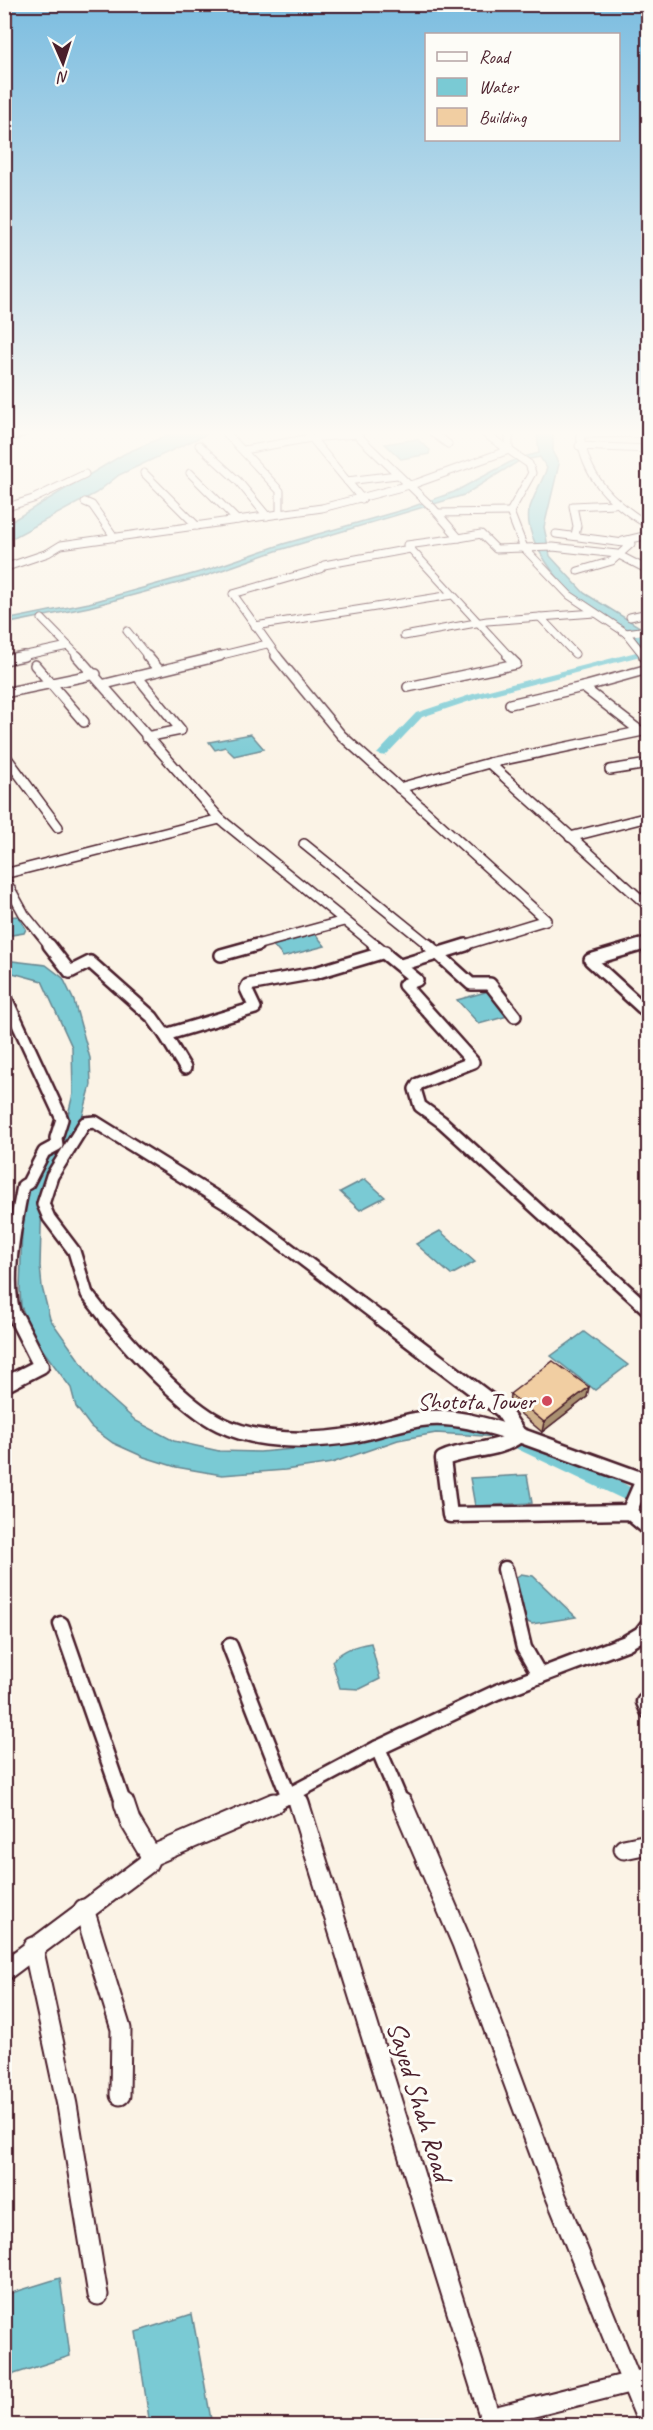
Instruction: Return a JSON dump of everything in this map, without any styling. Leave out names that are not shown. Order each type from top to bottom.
[{"type":"street","points":[[4,568],[48,553],[59,546]]},
{"type":"street","points":[[408,546],[477,625],[516,664],[408,687]]},
{"type":"street","points":[[493,546],[496,549],[553,547],[617,554],[648,570]]},
{"type":"street","points":[[578,571],[612,561],[628,546]]},
{"type":"street","points":[[527,548],[569,595],[626,633],[648,661]]},
{"type":"street","points":[[401,965],[546,920],[341,735],[267,644],[233,594],[320,569],[324,565],[410,549]]},
{"type":"street","points":[[255,626],[452,595]]},
{"type":"street","points":[[404,636],[477,625],[487,621],[595,613]]},
{"type":"street","points":[[630,617],[648,613]]},
{"type":"street","points":[[540,618],[575,654]]},
{"type":"street","points":[[42,619],[105,684],[106,689],[146,737],[220,819],[417,980],[404,985],[457,1046],[471,1057],[473,1062],[418,1084],[415,1089],[420,1107],[442,1122],[648,1310]]},
{"type":"street","points":[[127,631],[159,670]]},
{"type":"street","points":[[626,633],[648,631]]},
{"type":"street","points":[[105,684],[267,644]]},
{"type":"street","points":[[4,660],[68,646]]},
{"type":"street","points":[[35,665],[84,722]]},
{"type":"street","points":[[510,704],[648,669]]},
{"type":"street","points":[[4,693],[96,674]]},
{"type":"street","points":[[137,676],[181,730],[146,737]]},
{"type":"street","points":[[583,687],[644,730]]},
{"type":"street","points":[[399,788],[489,763],[644,730]]},
{"type":"street","points":[[4,754],[58,827]]},
{"type":"street","points":[[489,763],[648,906]]},
{"type":"street","points":[[610,771],[648,764]]},
{"type":"street","points":[[570,837],[648,817]]},
{"type":"street","points":[[185,1068],[152,1017],[90,962],[70,972],[24,914],[4,876],[220,819]]},
{"type":"street","points":[[303,844],[437,952],[471,984],[490,984],[515,1016]]},
{"type":"street","points":[[221,956],[344,921]]},
{"type":"street","points":[[648,943],[590,960],[648,1013]]},
{"type":"street","points":[[165,1035],[255,1008],[246,989],[248,985],[315,973],[385,952]]},
{"type":"street","points":[[4,994],[62,1119],[56,1138],[57,1145],[44,1152],[28,1183],[23,1186],[17,1211],[12,1307],[35,1349],[41,1366],[4,1385]]},
{"type":"street","points":[[519,1436],[502,1410],[243,1214],[109,1130],[95,1122],[85,1123],[43,1198],[47,1213],[74,1251],[86,1292],[100,1313],[197,1409],[219,1424],[283,1438],[364,1433],[420,1418],[451,1419],[519,1436],[646,1478],[629,1512]]},
{"type":"street","points":[[519,1436],[477,1452],[458,1452],[443,1459],[450,1515],[629,1512],[648,1528]]},
{"type":"street","points":[[505,1569],[524,1648],[540,1676]]},
{"type":"street","points":[[61,1624],[130,1821],[151,1856]]},
{"type":"street","points":[[4,1971],[33,1947],[147,1864],[151,1856],[293,1794],[378,1748],[497,1692],[626,1643],[641,1634],[648,1625]]},
{"type":"street","name":"Sayed Shah Road","points":[[230,1646],[293,1794],[488,2422]]},
{"type":"street","points":[[378,1748],[462,1943],[555,2194],[641,2380],[648,2423]]},
{"type":"street","points":[[624,1849],[648,1844]]},
{"type":"street","points":[[84,1909],[121,2029],[120,2094]]},
{"type":"street","points":[[33,1947],[67,2105],[98,2295]]},
{"type":"street","points":[[488,2422],[641,2380]]},
{"type":"water","points":[[276,546],[291,546],[208,575],[89,607],[5,624],[5,620],[89,603],[207,570]]},
{"type":"water","points":[[537,546],[548,546],[550,556],[584,593],[643,629],[648,635],[648,656],[643,653],[644,648],[637,640],[585,605],[569,590]]},
{"type":"water","points":[[251,734],[264,749],[234,756],[225,747],[215,750],[209,742]]},
{"type":"water","points":[[18,916],[26,929],[24,933],[5,936],[5,917]]},
{"type":"water","points":[[313,931],[325,946],[283,957],[271,943]]},
{"type":"water","points":[[4,960],[46,965],[63,978],[74,1001],[90,1058],[91,1085],[78,1133],[42,1192],[40,1266],[42,1287],[50,1319],[99,1388],[136,1421],[174,1441],[219,1451],[260,1452],[305,1448],[382,1431],[442,1423],[496,1434],[498,1437],[436,1433],[398,1440],[332,1463],[285,1470],[222,1475],[176,1467],[144,1457],[113,1443],[91,1427],[76,1407],[71,1388],[36,1341],[21,1306],[20,1290],[23,1196],[66,1123],[73,1094],[72,1047],[42,981],[5,971]]},
{"type":"water","points":[[489,991],[511,1015],[479,1024],[457,1000]]},
{"type":"water","points":[[365,1179],[385,1197],[360,1210],[340,1192]]},
{"type":"water","points":[[440,1231],[475,1262],[451,1275],[416,1244]]},
{"type":"water","points":[[584,1332],[628,1365],[595,1390],[551,1356]]},
{"type":"water","points":[[527,1475],[532,1503],[475,1506],[470,1478]]},
{"type":"water","points":[[521,1574],[533,1576],[576,1617],[532,1624],[523,1620],[514,1579]]},
{"type":"water","points":[[371,1643],[380,1679],[360,1689],[340,1688],[332,1661],[350,1649]]},
{"type":"water","points":[[60,2278],[70,2356],[5,2377],[5,2295]]},
{"type":"water","points":[[192,2314],[212,2425],[150,2425],[136,2332]]},
{"type":"building","name":"Shotota Tower","points":[[553,1361],[589,1387],[544,1422],[510,1394]]},
{"type":"waterway","points":[[382,754],[419,715],[476,696],[648,652]]},
{"type":"waterway","points":[[516,1442],[617,1488],[648,1505]]},
{"type":"place","name":"Shotota Tower","points":[[547,1401]]}]
